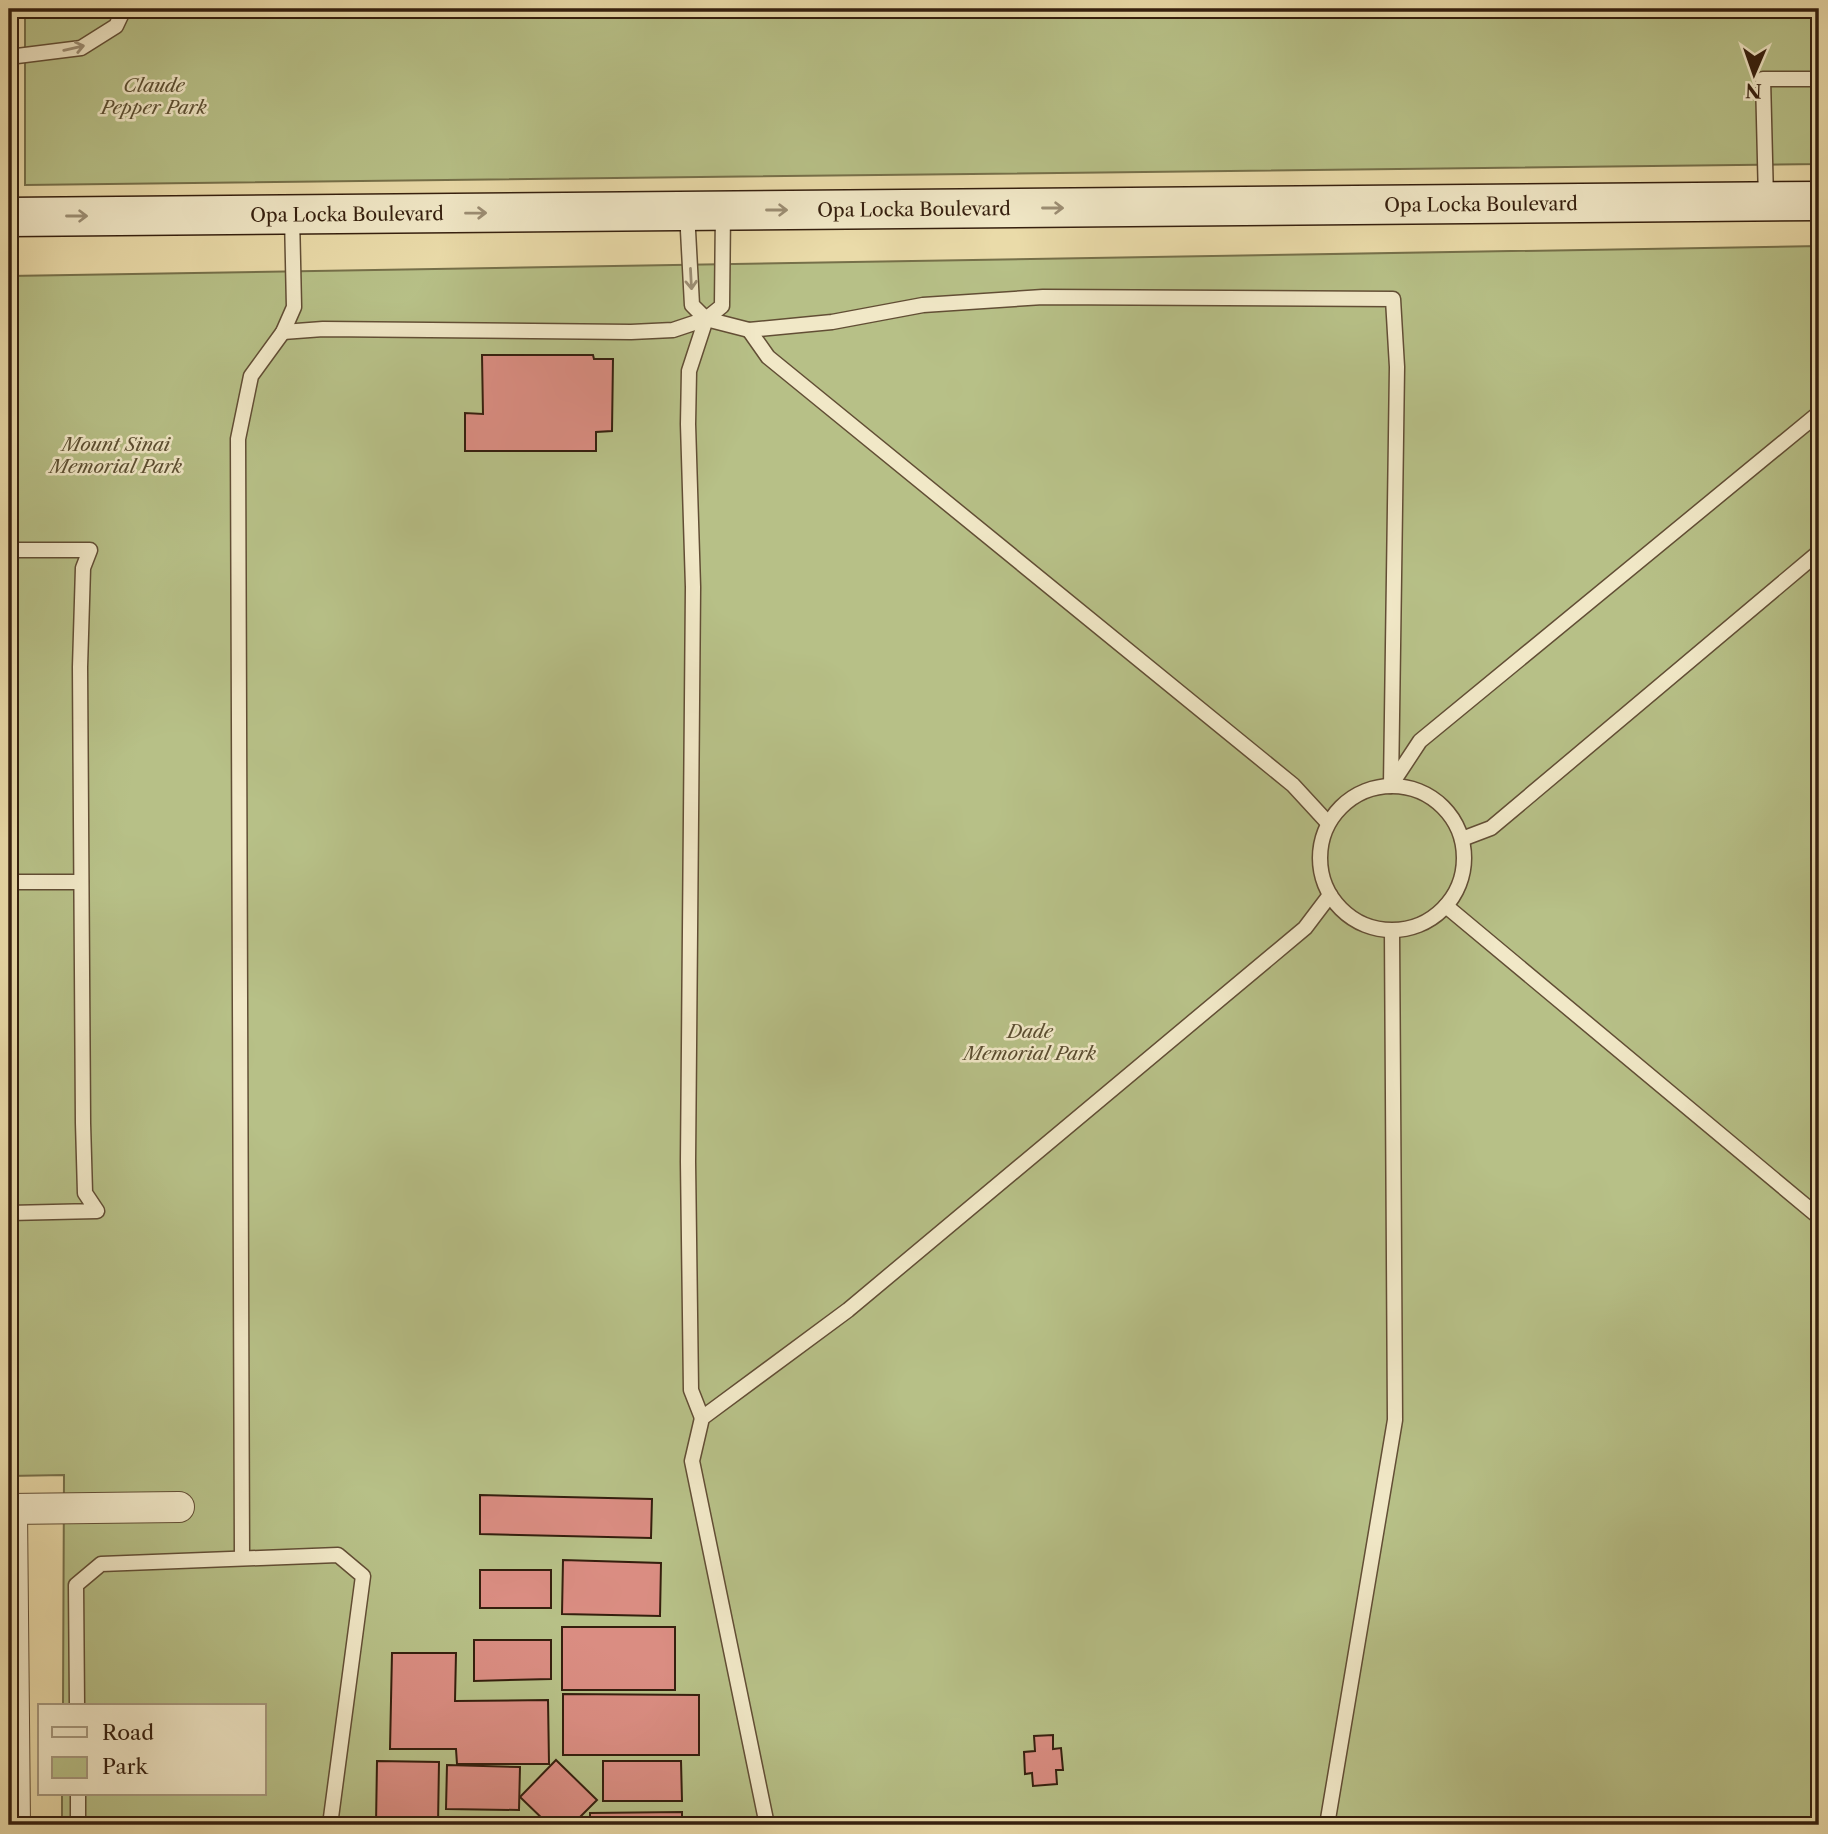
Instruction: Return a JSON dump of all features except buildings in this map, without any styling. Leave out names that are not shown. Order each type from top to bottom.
[{"type":"main road","name":"Opa Locka Boulevard","points":[[9,217],[1819,201]]},
{"type":"street","points":[[15,1825],[10,1509],[178,1507]]},
{"type":"lane","points":[[9,57],[81,48],[116,26],[124,9]]},
{"type":"lane","points":[[1766,201],[1763,79],[1819,79]]},
{"type":"lane","points":[[705,211],[692,305],[706,319],[749,330],[832,322],[923,304],[1043,297],[1393,299],[1397,367],[1391,786]]},
{"type":"lane","points":[[283,332],[323,329],[673,330],[706,319],[722,306],[705,211]]},
{"type":"lane","points":[[242,1558],[238,439],[251,376],[283,332],[294,307],[292,215]]},
{"type":"lane","points":[[706,319],[689,371],[688,424],[693,587],[688,905],[689,1269],[691,1390],[702,1418],[692,1461],[766,1825]]},
{"type":"lane","points":[[749,330],[768,357],[1293,785],[1328,823]]},
{"type":"lane","points":[[1391,786],[1420,741],[1819,413]]},
{"type":"lane","points":[[9,550],[90,550],[83,568],[82,593],[81,881],[85,1193],[97,1211],[9,1213]]},
{"type":"lane","points":[[1462,839],[1491,828],[1819,552]]},
{"type":"lane","points":[[1391,786],[1414,790],[1435,800],[1452,817],[1462,839],[1464,863],[1459,886],[1446,906],[1431,919],[1413,927],[1392,931],[1368,926],[1346,914],[1329,895],[1320,872],[1320,846],[1328,823],[1344,804],[1366,791],[1391,786]]},
{"type":"lane","points":[[9,882],[81,881]]},
{"type":"lane","points":[[702,1418],[859,1301],[1305,928],[1329,895]]},
{"type":"lane","points":[[1446,906],[1819,1217]]},
{"type":"lane","points":[[1327,1825],[1395,1420],[1392,931]]},
{"type":"lane","points":[[77,1704],[76,1585],[101,1563],[338,1555],[363,1576],[330,1825]]},
{"type":"lane","points":[[78,1796],[78,1825]]},
{"type":"green space","name":"Claude Pepper Park","points":[[25,9],[1819,9],[1819,164],[25,185]]},
{"type":"green space","name":"Dade Memorial Park","points":[[1819,246],[1819,1825],[62,1825],[62,1796],[266,1796],[266,1704],[63,1704],[64,1475],[9,1476],[9,276]]},
{"type":"park label","name":"Mount Sinai Memorial Park","points":[[116,455]]}]
